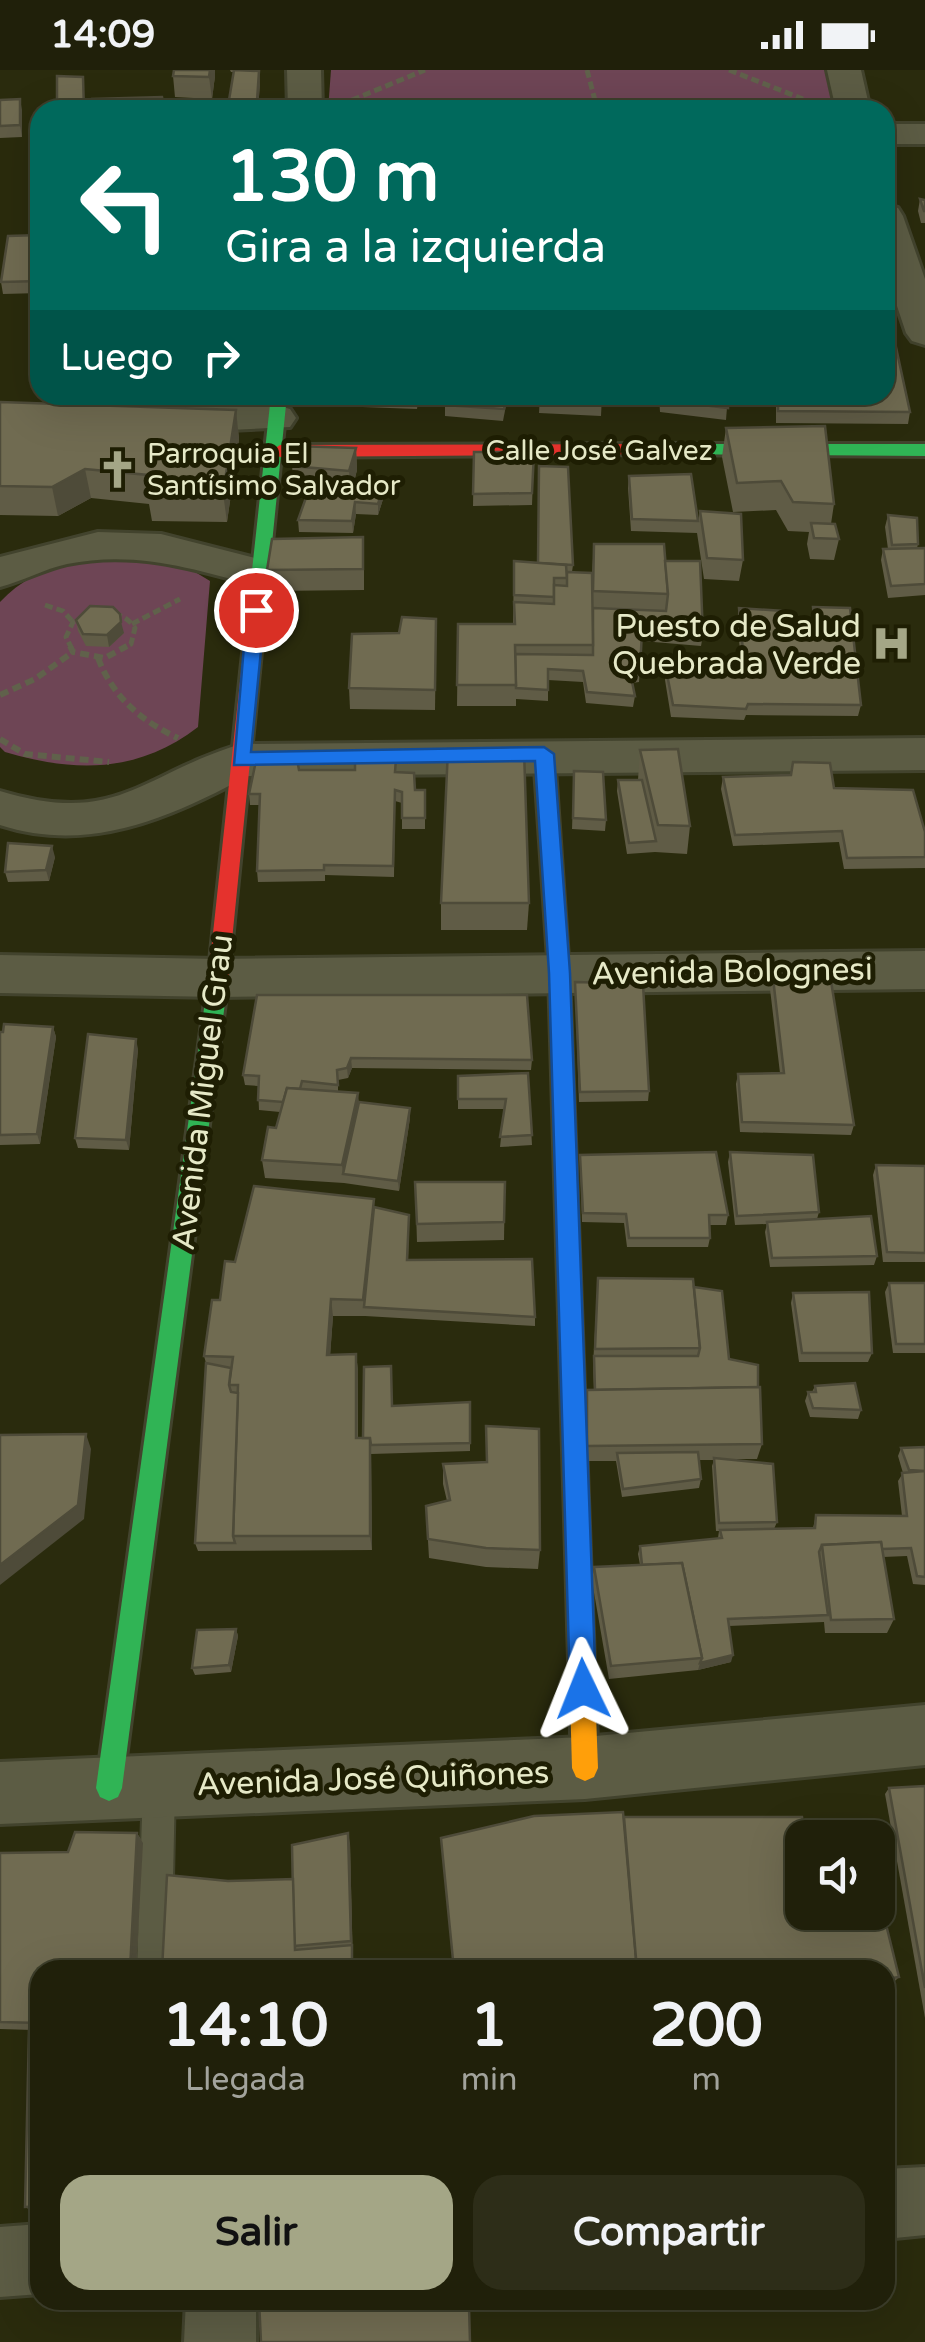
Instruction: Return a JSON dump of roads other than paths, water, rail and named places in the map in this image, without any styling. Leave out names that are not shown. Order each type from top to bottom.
[{"type":"street","points":[[304,70],[304,100]]},
{"type":"street","points":[[844,70],[850,100]]},
{"type":"street","points":[[895,134],[925,134]]},
{"type":"street","points":[[895,268],[925,334]]},
{"type":"street","name":"Calle José Galvez","points":[[138,420],[276,421],[925,450]]},
{"type":"street","name":"Avenida Miguel Grau","points":[[134,1788],[276,421]]},
{"type":"street","points":[[0,573],[32,558],[95,544],[159,544],[260,573]]},
{"type":"street","points":[[544,754],[559,973],[585,1768]]},
{"type":"street","points":[[2,822],[68,823],[120,816],[163,801],[240,760],[544,754],[925,754]]},
{"type":"street","name":"Avenida Bolognesi","points":[[0,974],[218,978],[925,970]]},
{"type":"street","name":"Avenida José Quiñones","points":[[0,1794],[585,1768],[925,1735]]},
{"type":"street","points":[[895,2203],[925,2201]]},
{"type":"street","points":[[0,2262],[30,2260]]},
{"type":"street","points":[[220,2342],[221,2310]]},
{"type":"lane","points":[[134,1788],[153,1960]]},
{"type":"place","name":"Parroquia El Santísimo Salvador","points":[[117,469]]},
{"type":"place","name":"Puesto de Salud Quebrada Verde","points":[[891,644]]}]
